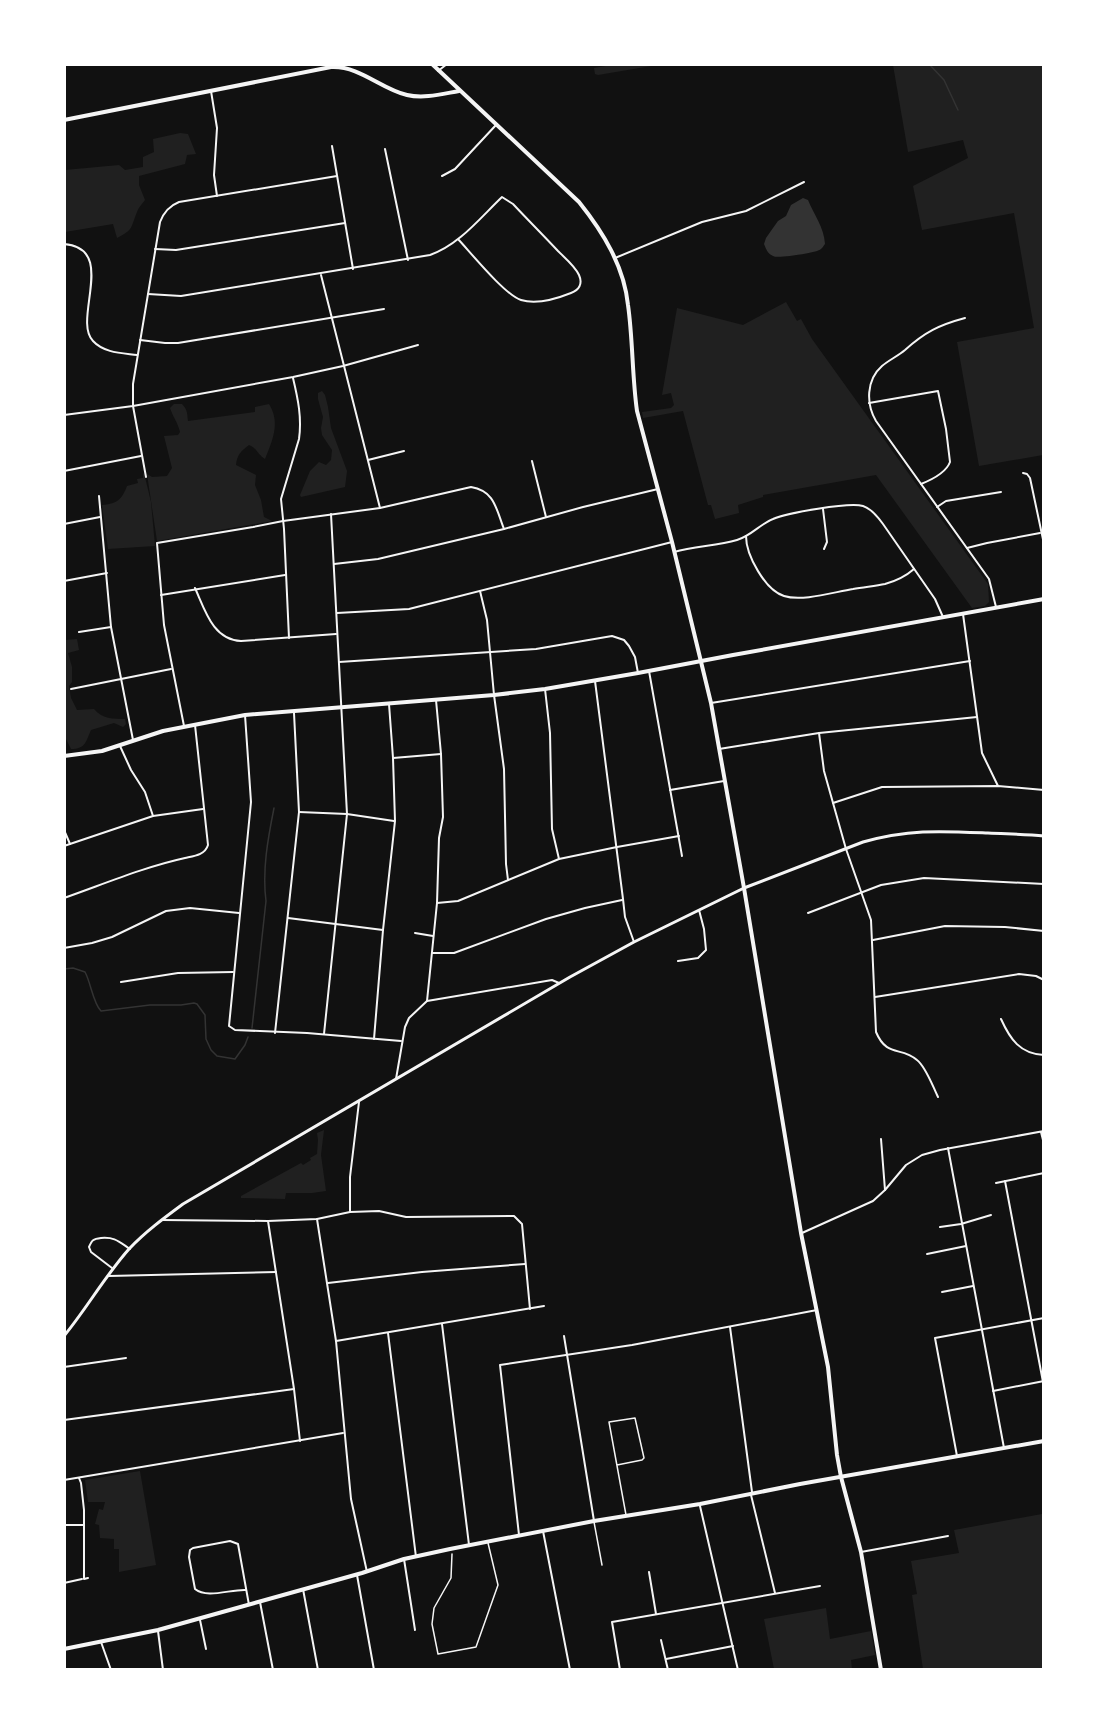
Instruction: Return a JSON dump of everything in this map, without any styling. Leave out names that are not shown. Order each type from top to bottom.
[{"type":"main road","points":[[432,64],[579,202],[599,228],[615,258],[628,303],[633,389],[637,411],[711,703],[801,1233],[828,1367],[837,1455],[861,1552],[881,1670]]},
{"type":"main road","points":[[64,120],[333,66],[352,70],[408,96],[433,96],[459,90]]},
{"type":"main road","points":[[64,756],[102,751],[184,726],[245,714],[436,700],[545,689],[1044,599]]},
{"type":"main road","points":[[64,1649],[158,1630],[367,1572],[404,1559],[594,1521],[751,1495],[1044,1441]]},
{"type":"street","points":[[438,71],[447,64]]},
{"type":"street","points":[[211,91],[217,128],[214,175],[217,196]]},
{"type":"street","points":[[442,176],[455,169],[496,124]]},
{"type":"street","points":[[332,146],[352,268]]},
{"type":"street","points":[[385,149],[408,260]]},
{"type":"street","points":[[146,477],[133,406],[133,384],[160,222],[170,207],[179,202],[337,176]]},
{"type":"street","points":[[615,258],[702,222],[746,212],[804,182]]},
{"type":"street","points":[[148,294],[180,296],[408,260],[439,252],[458,239],[502,197],[513,204],[574,268],[580,280],[578,290],[545,301],[519,300],[506,290],[458,239]]},
{"type":"street","points":[[155,249],[176,250],[345,222]]},
{"type":"street","points":[[64,244],[75,246],[82,251],[89,262],[92,280],[87,319],[90,338],[105,349],[137,355]]},
{"type":"street","points":[[321,274],[380,508]]},
{"type":"street","points":[[140,340],[158,343],[178,342],[384,309]]},
{"type":"street","points":[[965,318],[945,323],[919,337],[883,365],[870,387],[869,403],[876,421],[989,579],[996,607]]},
{"type":"street","points":[[64,415],[133,406],[293,377],[418,345]]},
{"type":"street","points":[[290,638],[283,520],[280,507],[282,492],[301,430],[300,410],[293,377]]},
{"type":"street","points":[[869,403],[938,391],[950,462],[948,467],[921,484]]},
{"type":"street","points":[[368,460],[404,452]]},
{"type":"street","points":[[64,471],[143,456]]},
{"type":"street","points":[[532,461],[546,517]]},
{"type":"street","points":[[1023,473],[1030,478],[1044,544]]},
{"type":"street","points":[[184,726],[164,625],[157,543],[283,520],[380,508],[471,487],[480,489],[492,498],[504,529]]},
{"type":"street","points":[[334,564],[378,560],[658,489]]},
{"type":"street","points":[[937,507],[946,501],[1000,492]]},
{"type":"street","points":[[99,496],[111,627],[133,740]]},
{"type":"street","points":[[674,552],[735,541],[771,519],[854,504],[866,507],[876,515],[935,599],[943,617]]},
{"type":"street","points":[[823,509],[827,542],[824,549]]},
{"type":"street","points":[[324,1034],[346,814],[331,514]]},
{"type":"street","points":[[64,524],[101,517]]},
{"type":"street","points":[[967,548],[1041,532]]},
{"type":"street","points":[[746,536],[747,548],[762,576],[778,594],[786,597],[805,597],[886,584],[914,569]]},
{"type":"street","points":[[336,613],[408,609],[672,542]]},
{"type":"street","points":[[64,581],[107,573]]},
{"type":"street","points":[[161,595],[285,574]]},
{"type":"street","points":[[195,588],[212,624],[219,634],[227,639],[241,641],[338,634]]},
{"type":"street","points":[[480,591],[487,620],[504,769],[508,880]]},
{"type":"street","points":[[963,613],[982,753],[998,786]]},
{"type":"street","points":[[80,632],[111,627]]},
{"type":"street","points":[[339,662],[536,649],[612,636],[624,640],[629,646],[635,657],[638,673]]},
{"type":"street","points":[[711,703],[970,661]]},
{"type":"street","points":[[71,689],[173,669]]},
{"type":"street","points":[[649,671],[682,856]]},
{"type":"street","points":[[595,681],[625,917],[634,942]]},
{"type":"street","points":[[545,689],[550,733],[552,829],[559,859]]},
{"type":"street","points":[[427,1001],[437,903],[439,838],[443,817],[436,700]]},
{"type":"street","points":[[374,1039],[395,821],[389,703]]},
{"type":"street","points":[[275,1033],[299,812],[293,710]]},
{"type":"street","points":[[245,714],[251,802],[229,1026],[236,1030],[324,1034],[401,1041]]},
{"type":"street","points":[[719,749],[819,733],[977,717]]},
{"type":"street","points":[[64,898],[162,863],[199,855],[206,850],[208,845],[195,724]]},
{"type":"street","points":[[819,733],[824,771],[846,849],[871,920],[876,1032],[880,1041],[888,1048],[917,1060],[938,1097]]},
{"type":"street","points":[[120,746],[145,792],[153,816]]},
{"type":"street","points":[[393,758],[441,754]]},
{"type":"street","points":[[670,790],[725,780]]},
{"type":"street","points":[[833,803],[882,786],[998,786],[1044,790]]},
{"type":"street","points":[[64,846],[153,816],[204,808]]},
{"type":"street","points":[[299,812],[346,814],[395,821]]},
{"type":"street","points":[[64,830],[70,844]]},
{"type":"street","points":[[64,1336],[130,1249],[161,1220],[183,1204],[559,983],[634,942],[744,888],[880,837],[930,830],[1044,836]]},
{"type":"street","points":[[437,903],[458,901],[559,859],[616,846],[679,836]]},
{"type":"street","points":[[808,914],[882,885],[924,878],[1044,884]]},
{"type":"street","points":[[432,953],[454,953],[546,920],[585,908],[623,900]]},
{"type":"street","points":[[64,948],[112,937],[155,916],[177,909],[239,913]]},
{"type":"street","points":[[678,961],[698,958],[706,950],[699,910]]},
{"type":"street","points":[[288,918],[383,930]]},
{"type":"street","points":[[873,940],[945,926],[1005,927],[1044,931]]},
{"type":"street","points":[[415,933],[434,936]]},
{"type":"street","points":[[122,982],[178,973],[233,972]]},
{"type":"street","points":[[875,996],[1019,974],[1036,976],[1044,980]]},
{"type":"street","points":[[396,1079],[403,1032],[409,1018],[427,1001],[552,980],[559,983]]},
{"type":"street","points":[[1001,1020],[1018,1047],[1028,1052],[1044,1055]]},
{"type":"street","points":[[350,1212],[350,1177],[359,1101]]},
{"type":"street","points":[[801,1233],[877,1198],[910,1161],[928,1153],[1042,1131],[1044,1144]]},
{"type":"street","points":[[880,1139],[885,1190]]},
{"type":"street","points":[[948,1148],[1005,1448]]},
{"type":"street","points":[[996,1183],[1044,1173]]},
{"type":"street","points":[[993,1391],[1043,1382],[1005,1181]]},
{"type":"street","points":[[161,1220],[317,1219],[350,1212],[379,1211],[406,1217],[514,1216],[522,1224],[530,1309]]},
{"type":"street","points":[[940,1227],[961,1224],[991,1215]]},
{"type":"street","points":[[317,1219],[336,1341],[351,1499],[367,1572]]},
{"type":"street","points":[[268,1221],[300,1441]]},
{"type":"street","points":[[113,1269],[91,1252],[89,1247],[91,1242],[95,1239],[113,1237],[130,1249]]},
{"type":"street","points":[[927,1254],[966,1246]]},
{"type":"street","points":[[328,1283],[422,1272],[526,1264]]},
{"type":"street","points":[[109,1276],[276,1272]]},
{"type":"street","points":[[942,1292],[973,1286]]},
{"type":"street","points":[[336,1341],[544,1306]]},
{"type":"street","points":[[519,1535],[500,1365],[567,1356],[817,1310]]},
{"type":"street","points":[[957,1456],[935,1338],[1044,1318]]},
{"type":"street","points":[[442,1324],[470,1545]]},
{"type":"street","points":[[730,1327],[751,1495],[775,1593]]},
{"type":"street","points":[[388,1333],[416,1557]]},
{"type":"street","points":[[564,1336],[594,1521]]},
{"type":"street","points":[[64,1367],[126,1358]]},
{"type":"street","points":[[64,1420],[294,1389]]},
{"type":"street","points":[[64,1480],[344,1432]]},
{"type":"street","points":[[64,1583],[86,1578],[84,1510],[79,1478]]},
{"type":"street","points":[[700,1504],[738,1670]]},
{"type":"street","points":[[64,1525],[83,1525]]},
{"type":"street","points":[[543,1531],[570,1670]]},
{"type":"street","points":[[861,1552],[948,1536]]},
{"type":"street","points":[[246,1590],[200,1593],[195,1589],[189,1557],[190,1550],[230,1541],[236,1542],[238,1544],[249,1605]]},
{"type":"street","points":[[404,1559],[415,1630]]},
{"type":"street","points":[[649,1572],[656,1614]]},
{"type":"street","points":[[357,1574],[374,1670]]},
{"type":"street","points":[[620,1670],[612,1622],[820,1586]]},
{"type":"street","points":[[303,1589],[318,1670]]},
{"type":"street","points":[[260,1602],[273,1670]]},
{"type":"street","points":[[200,1618],[206,1650]]},
{"type":"street","points":[[158,1630],[163,1670]]},
{"type":"street","points":[[661,1640],[668,1670]]},
{"type":"street","points":[[101,1642],[111,1670]]},
{"type":"street","points":[[666,1659],[733,1646]]},
{"type":"lane","points":[[617,1465],[642,1460],[644,1456],[637,1419],[634,1417],[609,1422],[626,1516]]},
{"type":"lane","points":[[594,1521],[602,1565]]},
{"type":"lane","points":[[451,1551],[452,1578],[434,1608],[432,1624],[438,1654],[476,1647],[498,1585],[488,1542]]},
{"type":"shaded area","points":[[617,64],[657,65],[595,74],[594,68]]},
{"type":"shaded area","points":[[893,65],[1043,65],[1043,455],[979,466],[957,342],[1034,328],[1014,213],[922,230],[913,186],[968,158],[963,140],[908,152]]},
{"type":"shaded area","points":[[180,133],[188,134],[196,154],[187,155],[185,164],[139,176],[139,185],[145,200],[138,209],[129,230],[117,238],[113,224],[65,232],[65,170],[119,165],[125,170],[143,167],[143,157],[154,152],[153,139]]},
{"type":"shaded area","points":[[803,198],[808,200],[823,232],[825,244],[820,250],[808,253],[781,257],[771,255],[764,244],[766,238],[778,221],[786,216],[791,205]]},
{"type":"shaded area","points":[[786,302],[797,321],[801,319],[812,339],[988,584],[989,602],[985,606],[972,608],[876,475],[763,495],[763,497],[738,505],[739,513],[715,519],[711,505],[708,505],[683,411],[643,418],[642,412],[671,408],[674,405],[671,393],[662,395],[677,308],[743,325]]},
{"type":"shaded area","points":[[322,391],[328,407],[331,428],[347,471],[345,487],[301,497],[310,471],[319,462],[326,465],[331,460],[332,450],[322,435],[321,428],[323,417],[318,393]]},
{"type":"shaded area","points":[[174,404],[184,406],[188,421],[255,412],[255,407],[269,404],[273,411],[275,425],[273,439],[265,459],[249,445],[237,458],[236,465],[256,475],[255,485],[264,517],[272,521],[157,541],[147,474],[152,477],[167,476],[172,468],[164,436],[178,435],[180,432],[170,408]]},
{"type":"shaded area","points":[[144,473],[151,502],[155,546],[108,549],[102,505],[118,500],[127,486],[138,483],[137,479],[143,478]]},
{"type":"shaded area","points":[[77,639],[79,650],[68,653],[72,667],[72,682],[69,686],[71,698],[77,710],[94,709],[104,717],[125,719],[126,724],[123,727],[114,723],[91,730],[83,746],[71,749],[65,737],[65,640]]},
{"type":"shaded area","points":[[324,1130],[321,1155],[326,1191],[286,1193],[285,1199],[241,1198],[301,1163],[303,1165],[311,1160],[310,1158],[317,1154],[317,1133]]},
{"type":"shaded area","points":[[140,1471],[156,1565],[119,1572],[119,1549],[114,1549],[114,1539],[100,1538],[99,1525],[95,1524],[99,1509],[103,1510],[105,1502],[88,1502],[85,1480]]},
{"type":"shaded area","points":[[1042,1514],[1043,1669],[923,1669],[912,1595],[917,1594],[911,1561],[959,1553],[954,1530]]},
{"type":"shaded area","points":[[826,1608],[830,1639],[871,1631],[875,1655],[851,1660],[852,1669],[774,1669],[764,1619]]},
{"type":"waterway","points":[[929,64],[944,80],[958,110]]},
{"type":"waterway","points":[[252,1028],[266,901],[266,854],[274,808]]},
{"type":"waterway","points":[[64,969],[73,968],[85,972],[101,1011],[150,1005],[197,1004],[205,1015],[206,1039],[217,1056],[235,1059],[248,1037]]}]
